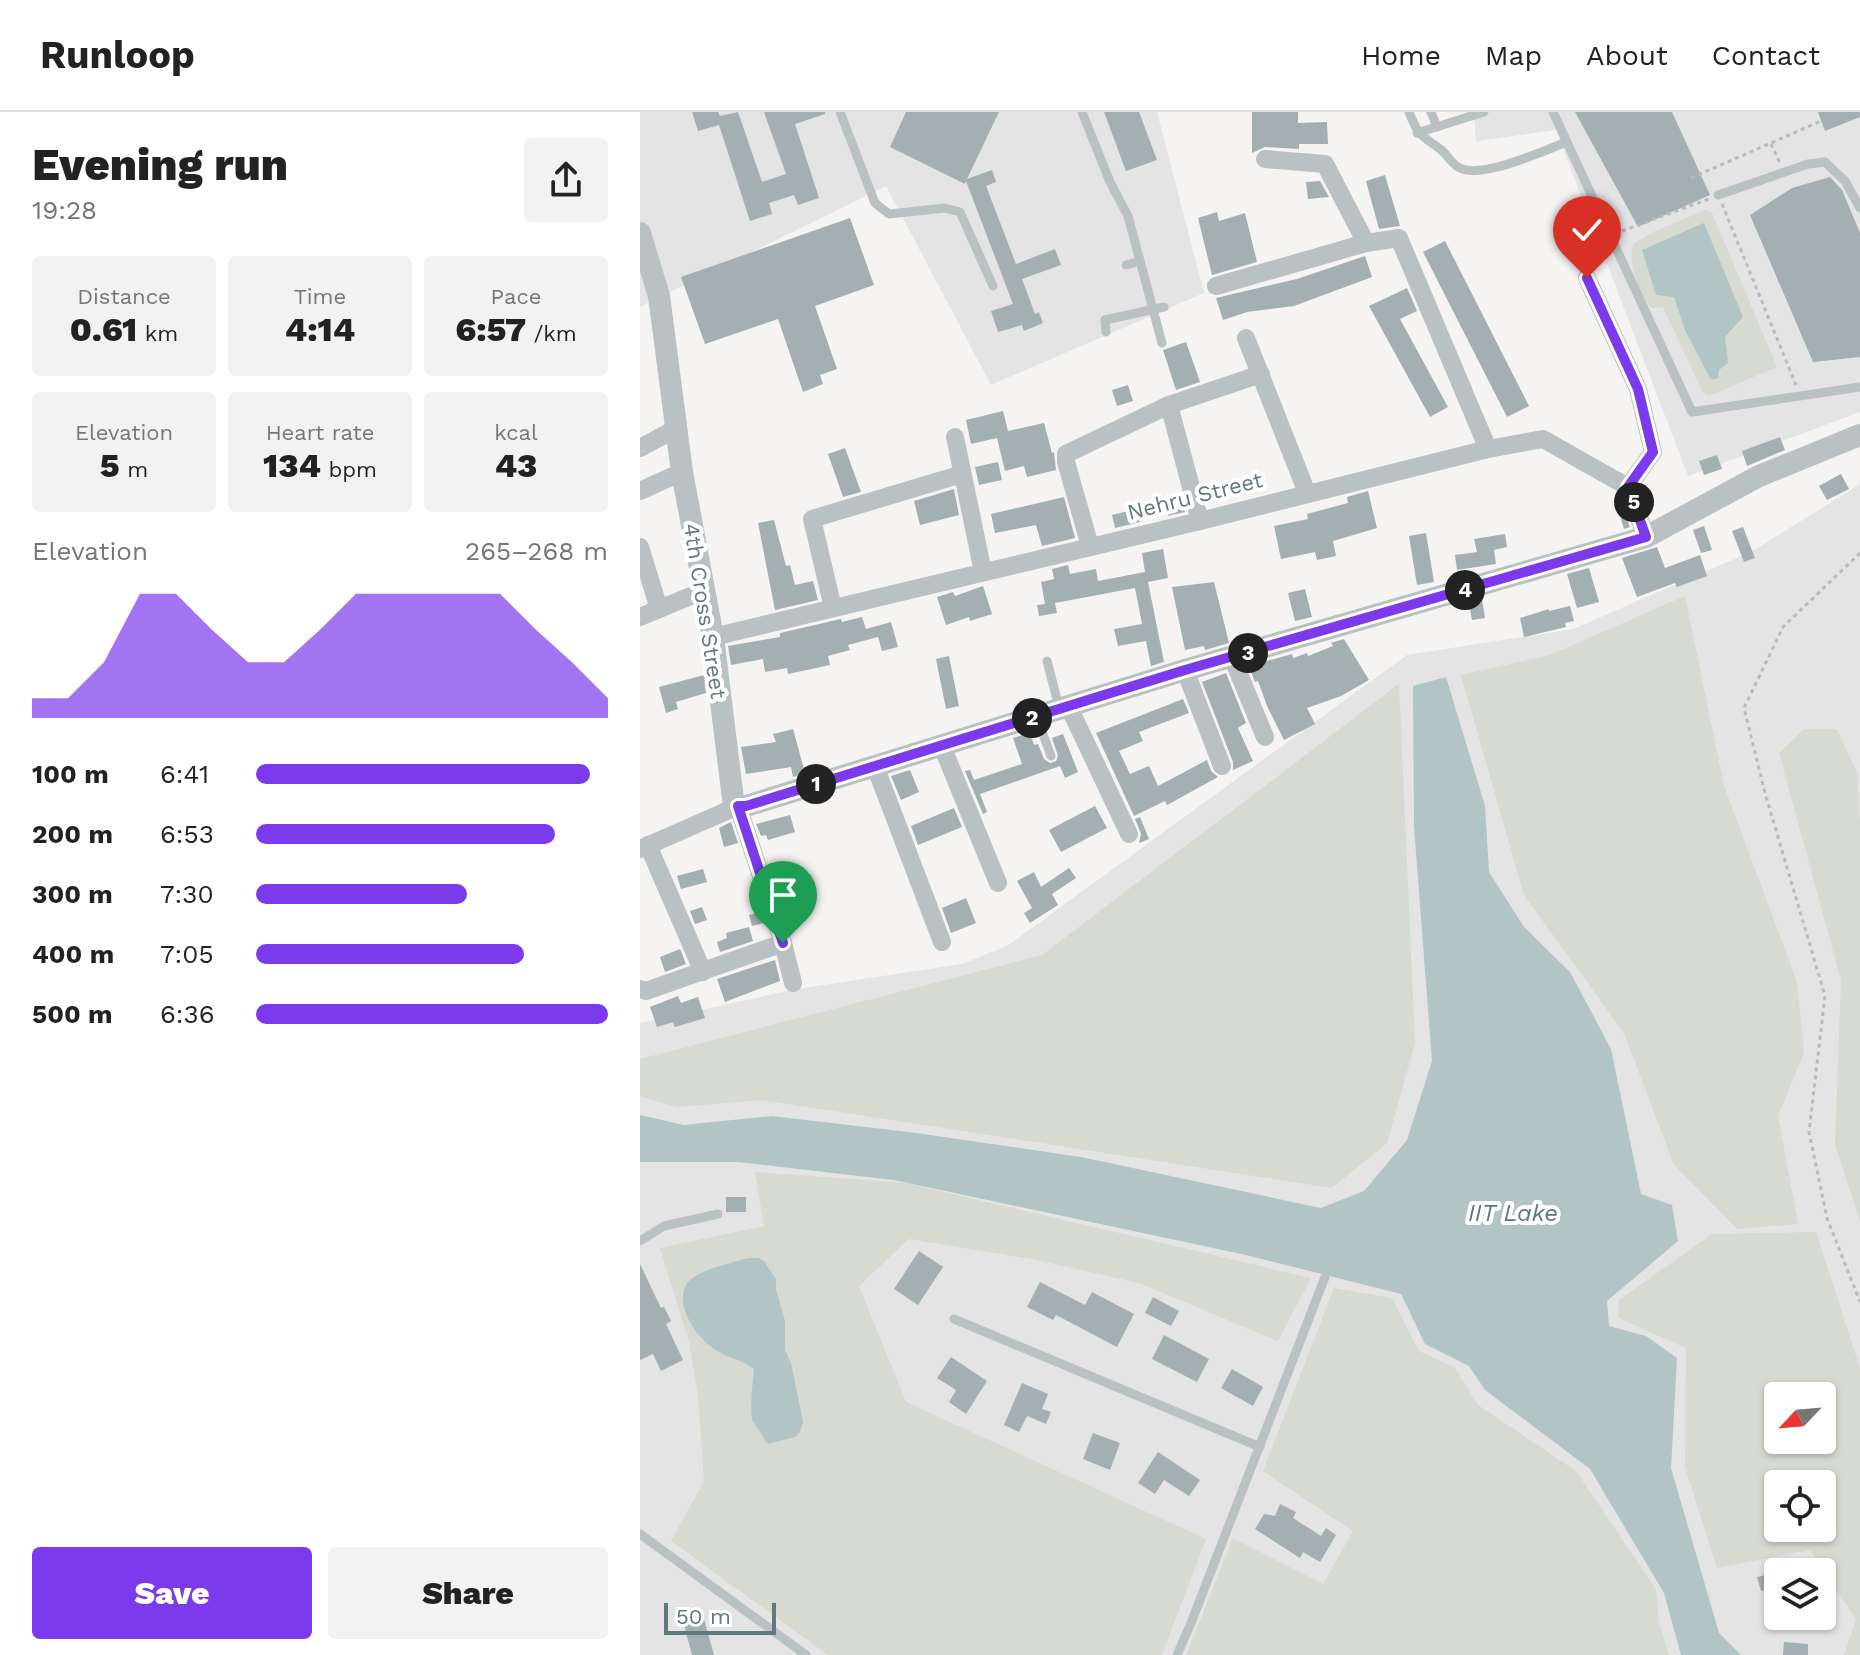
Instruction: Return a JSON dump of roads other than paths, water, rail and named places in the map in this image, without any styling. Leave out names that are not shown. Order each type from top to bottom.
[{"type":"street","points":[[1265,159],[1325,164],[1366,243]]},
{"type":"street","name":"4th Cross Street","points":[[640,233],[659,296],[682,472],[713,637],[733,799],[738,806],[783,943],[793,983]]},
{"type":"street","points":[[1216,286],[1366,243],[1399,238],[1488,449]]},
{"type":"street","points":[[1587,278],[1638,389],[1653,452],[1628,487],[1646,537]]},
{"type":"street","points":[[1246,338],[1307,493]]},
{"type":"street","points":[[1090,546],[1066,454],[1169,405],[1261,374]]},
{"type":"street","points":[[1169,405],[1200,521]]},
{"type":"street","points":[[640,448],[677,428]]},
{"type":"street","points":[[703,972],[644,847],[738,806],[1185,670],[1646,537],[1759,476],[1860,435]]},
{"type":"street","points":[[955,437],[983,572]]},
{"type":"street","name":"Nehru Street","points":[[713,637],[1488,449],[1543,439],[1628,487]]},
{"type":"street","points":[[640,491],[682,472]]},
{"type":"street","points":[[833,608],[812,519],[962,474]]},
{"type":"street","points":[[640,547],[659,609]]},
{"type":"street","points":[[640,617],[703,591]]},
{"type":"street","points":[[1232,657],[1265,737]]},
{"type":"street","points":[[1185,670],[1222,766]]},
{"type":"street","points":[[1064,709],[1129,834]]},
{"type":"street","points":[[942,746],[998,883]]},
{"type":"street","points":[[875,766],[942,942]]},
{"type":"street","points":[[640,989],[646,991],[783,943]]},
{"type":"lane","points":[[840,112],[875,203],[889,214],[945,208],[960,212],[993,286]]},
{"type":"lane","points":[[1082,112],[1110,182],[1128,216],[1162,343]]},
{"type":"lane","points":[[1409,112],[1417,133],[1443,151],[1459,168],[1472,171],[1500,166],[1567,142]]},
{"type":"lane","points":[[1431,112],[1437,127]]},
{"type":"lane","points":[[1417,133],[1484,112]]},
{"type":"lane","points":[[1553,112],[1692,412],[1860,387]]},
{"type":"lane","points":[[1718,195],[1808,164],[1825,162],[1845,181],[1860,208]]},
{"type":"lane","points":[[1126,265],[1140,261]]},
{"type":"lane","points":[[1106,332],[1105,320],[1164,307]]},
{"type":"lane","points":[[1047,661],[1064,709]]},
{"type":"lane","points":[[1037,717],[1051,756]]},
{"type":"lane","points":[[640,1241],[664,1226],[718,1214]]},
{"type":"lane","points":[[1177,1655],[1325,1277]]},
{"type":"lane","points":[[954,1319],[1260,1447]]},
{"type":"lane","points":[[640,1534],[806,1655]]},
{"type":"water","points":[[1704,223],[1743,317],[1725,337],[1728,363],[1719,370],[1718,378],[1711,380],[1685,330],[1674,297],[1656,295],[1642,250]]},
{"type":"water","name":"IIT Lake","points":[[1446,677],[1485,806],[1489,872],[1524,927],[1570,972],[1611,1049],[1641,1194],[1672,1205],[1678,1241],[1607,1301],[1609,1326],[1646,1336],[1677,1358],[1671,1468],[1719,1633],[1741,1655],[1681,1655],[1664,1593],[1590,1469],[1485,1390],[1469,1366],[1425,1344],[1401,1294],[1246,1255],[894,1180],[738,1162],[640,1162],[640,1115],[684,1125],[771,1116],[1081,1157],[1321,1208],[1364,1191],[1407,1140],[1432,1061],[1414,826],[1413,686]]},
{"type":"water","points":[[749,1258],[764,1261],[776,1279],[785,1321],[785,1350],[791,1363],[803,1422],[795,1437],[767,1444],[752,1417],[754,1369],[715,1350],[704,1341],[688,1318],[683,1301],[686,1285],[697,1275]]}]
